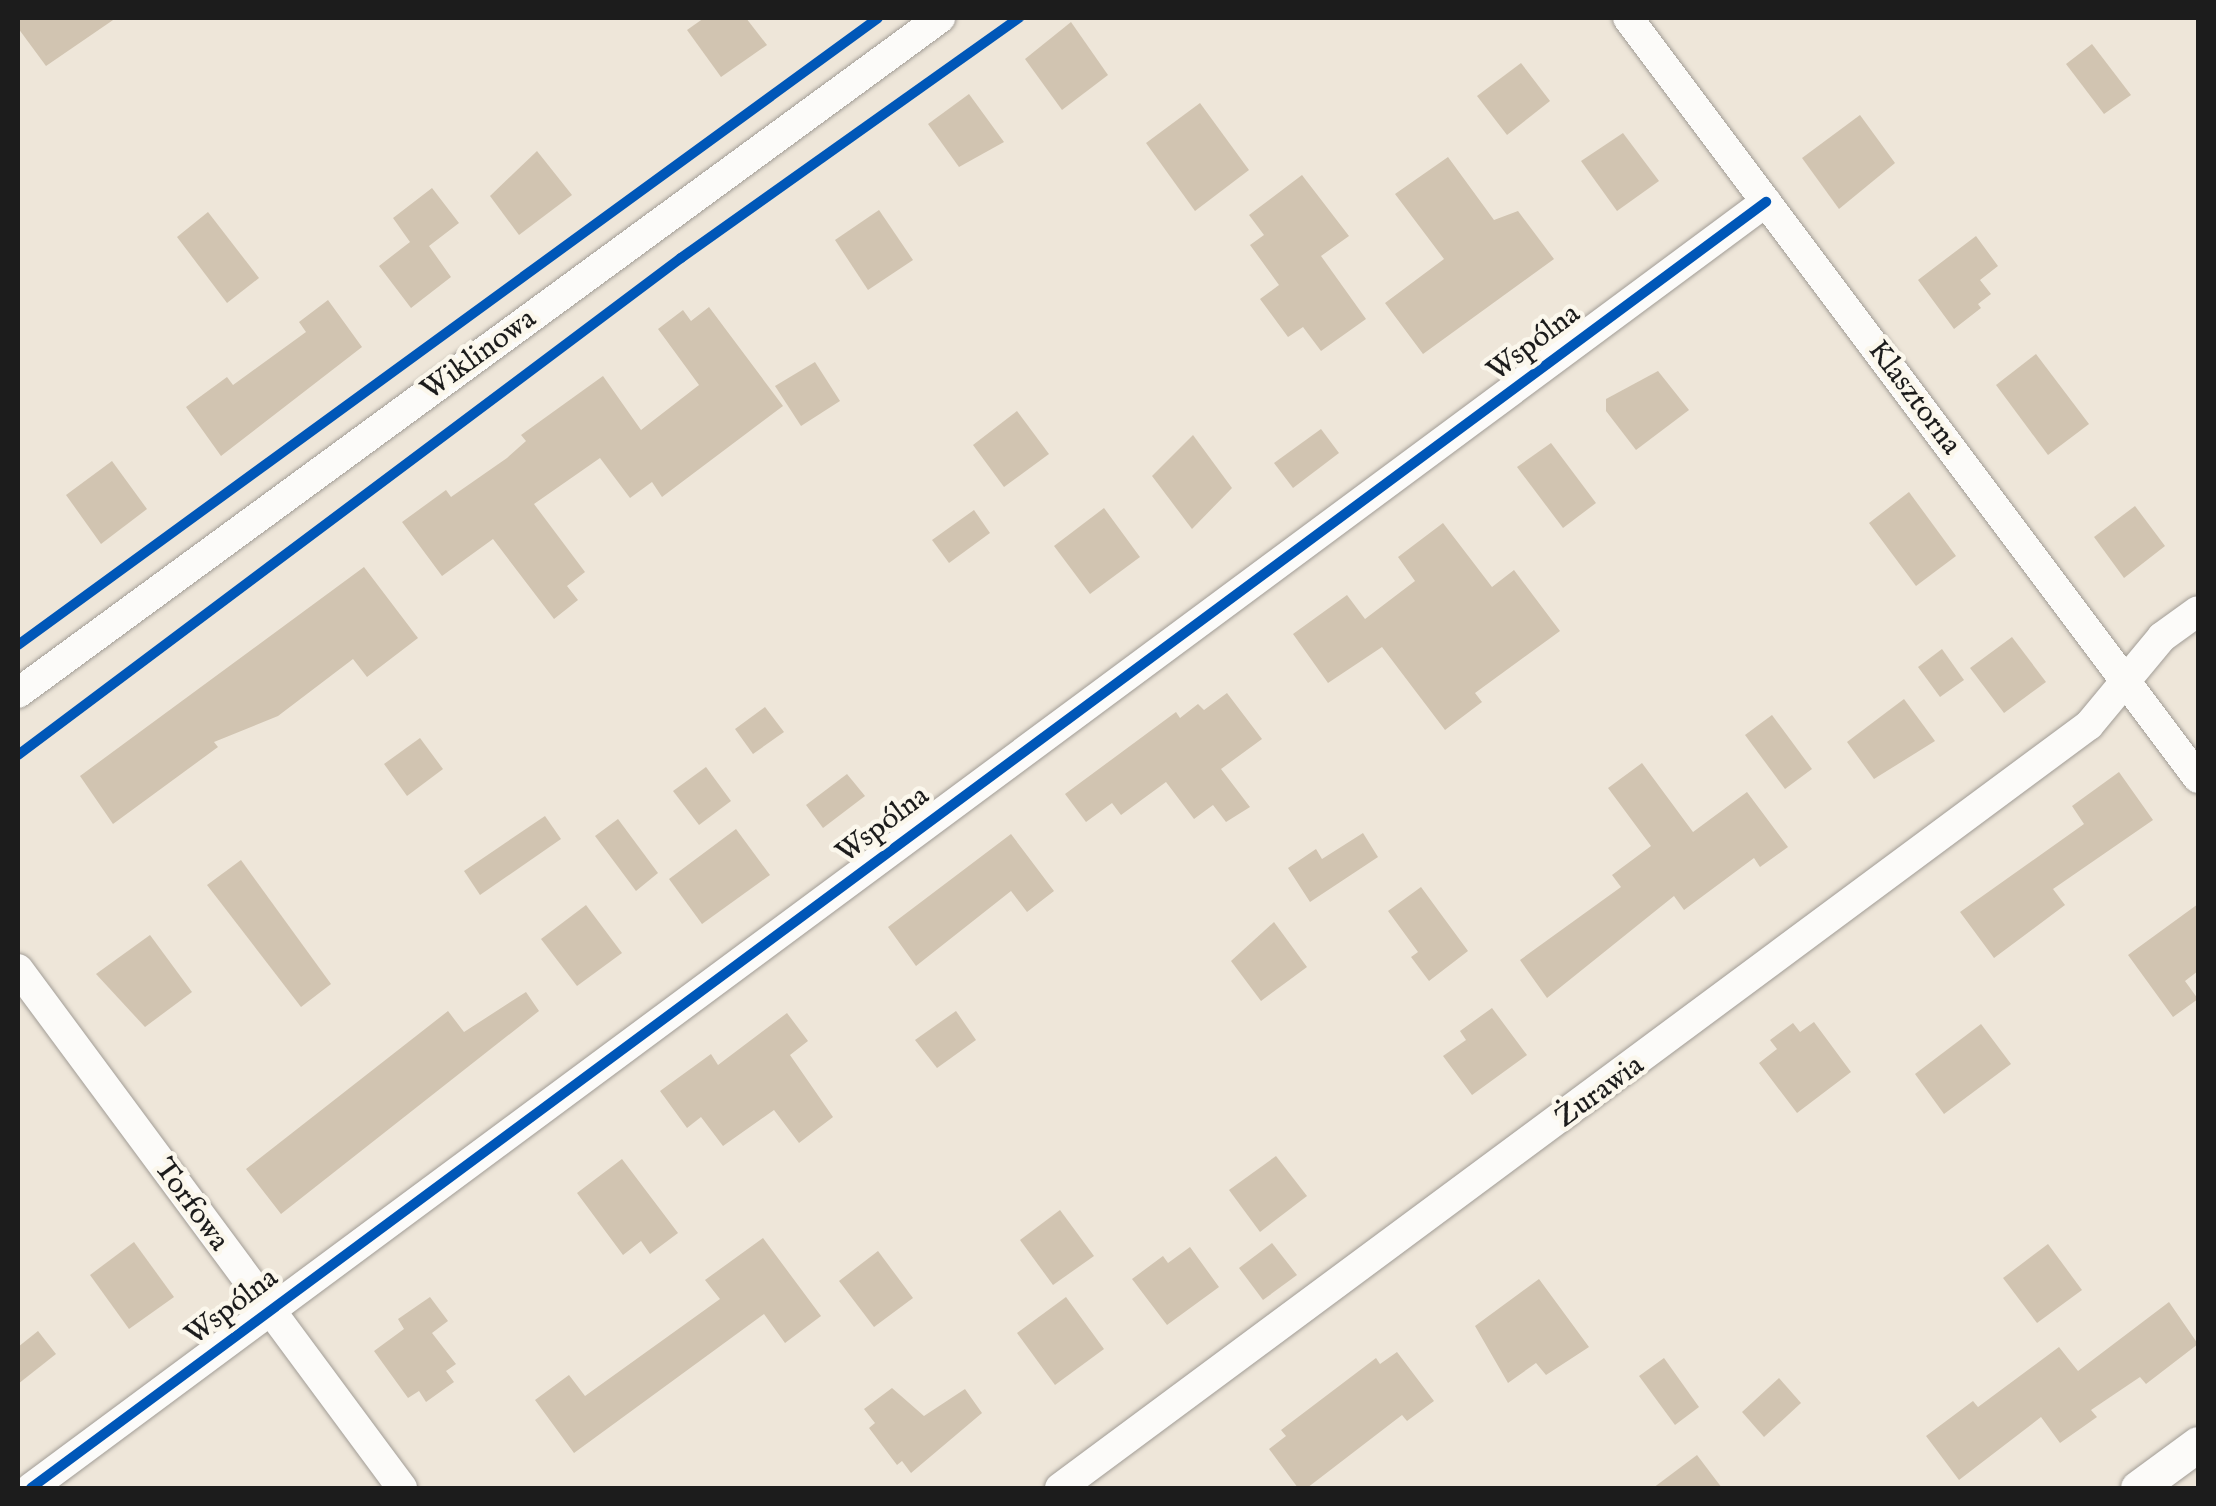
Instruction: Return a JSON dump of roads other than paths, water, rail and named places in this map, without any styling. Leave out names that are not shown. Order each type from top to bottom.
[{"type":"street","name":"Wiklinowa","points":[[18,693],[940,18]]},
{"type":"street","name":"Klasztorna","points":[[1628,18],[2198,778]]},
{"type":"street","name":"Wspólna","points":[[31,1488],[1766,202]]},
{"type":"street","name":"Żurawia","points":[[1060,1488],[1734,994],[2089,725],[2129,684],[2162,637],[2198,611]]},
{"type":"street","name":"Torfowa","points":[[18,968],[402,1488]]},
{"type":"street","points":[[2138,1488],[2198,1444]]}]
